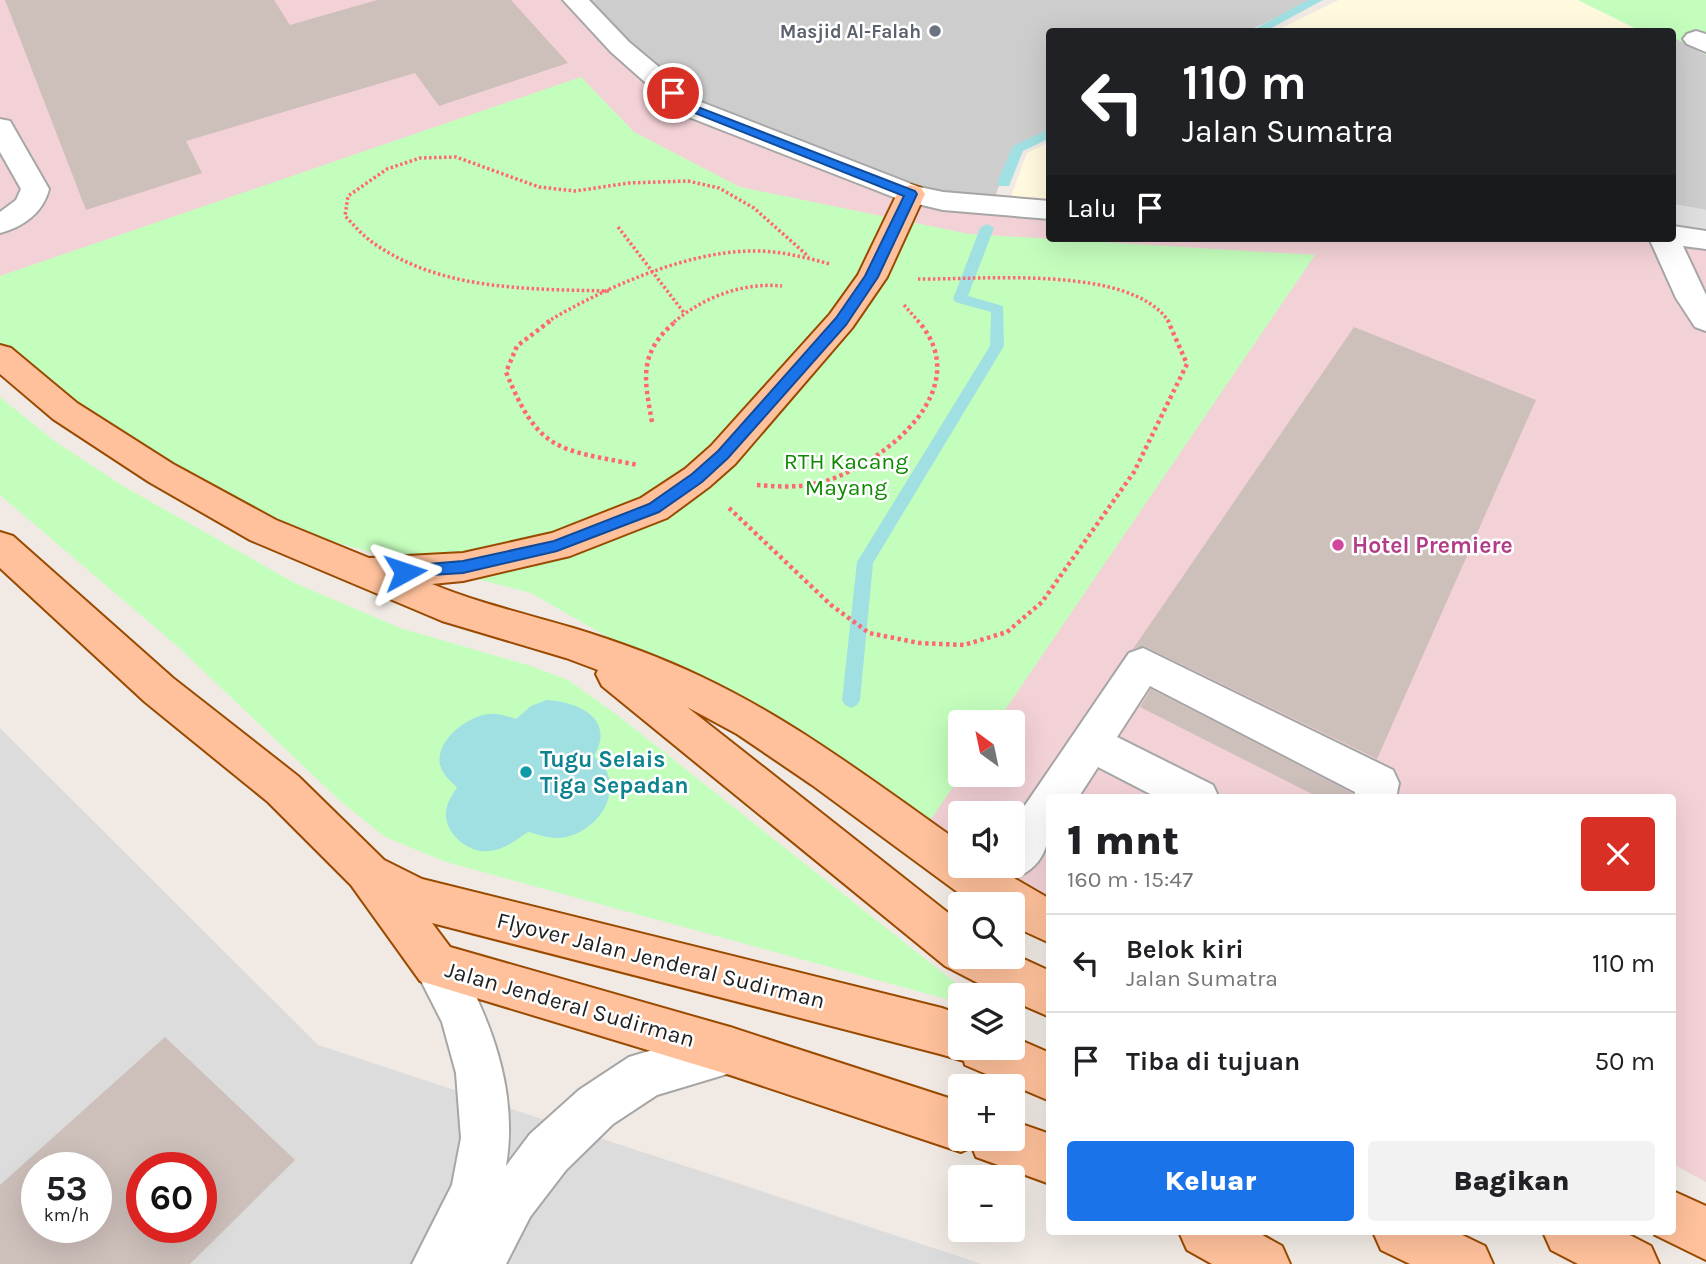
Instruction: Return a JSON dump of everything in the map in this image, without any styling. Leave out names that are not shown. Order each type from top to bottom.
[{"type":"main road","points":[[355,570],[405,572],[463,567],[534,552],[606,528],[654,508],[697,478],[723,455],[841,321],[872,277],[911,194]]},
{"type":"main road","points":[[0,356],[65,411],[161,473],[263,530],[454,610],[574,644],[687,688],[751,722],[827,772],[948,840]]},
{"type":"main road","name":"Jalan Jenderal Sudirman","points":[[0,546],[159,690],[283,789],[366,871],[436,965],[730,1051],[948,1123]]},
{"type":"main road","points":[[574,644],[628,682],[948,941]]},
{"type":"main road","name":"Flyover Jalan Jenderal Sudirman","points":[[366,871],[414,898],[948,1036]]},
{"type":"main road","points":[[1010,878],[1046,918]]},
{"type":"main road","points":[[994,969],[1046,993]]},
{"type":"main road","name":"Flyover Jalan Jenderal Sudirman","points":[[1010,1060],[1046,1075]]},
{"type":"main road","points":[[1025,1150],[1046,1158]]},
{"type":"main road","points":[[1676,1219],[1706,1234]]},
{"type":"main road","points":[[1211,1235],[1264,1264]]},
{"type":"main road","points":[[1405,1235],[1466,1264]]},
{"type":"main road","points":[[1575,1235],[1633,1264]]},
{"type":"street","points":[[575,0],[620,47],[691,108],[911,194],[943,201],[1046,209]]},
{"type":"street","points":[[0,127],[35,189],[33,198],[24,211],[0,224]]},
{"type":"street","points":[[1676,235],[1706,240]]},
{"type":"street","points":[[1666,242],[1692,298],[1706,320]]},
{"type":"street","points":[[1058,794],[1143,664],[1378,783],[1376,794]]},
{"type":"street","points":[[1092,744],[1190,794]]},
{"type":"street","points":[[1025,843],[1046,812]]},
{"type":"street","points":[[436,965],[463,1015],[481,1073],[486,1138],[476,1192],[438,1264]]},
{"type":"street","points":[[478,1264],[519,1190],[548,1152],[596,1107],[646,1074],[730,1051]]},
{"type":"path","points":[[612,290],[557,290],[462,282],[413,265],[372,243],[345,216],[348,196],[387,169],[420,158],[456,157],[539,187],[575,191],[629,183],[688,181],[719,188],[754,208],[810,258]]},
{"type":"path","points":[[618,227],[685,314]]},
{"type":"path","points":[[743,251],[787,253],[872,277],[912,312],[935,344],[938,365],[931,401],[905,435],[868,463],[827,481],[783,488],[697,478],[566,449],[541,436],[521,407],[506,372],[516,345],[547,321],[612,290],[689,262],[743,251]]},
{"type":"path","points":[[697,478],[831,605],[869,633],[919,643],[964,645],[1007,632],[1042,602],[1135,472],[1187,364],[1172,326],[1153,304],[1124,289],[1093,283],[936,280]]},
{"type":"path","points":[[652,422],[644,379],[654,344],[685,314],[710,300],[757,285],[782,286]]},
{"type":"shaded area","points":[[0,0],[571,0],[688,110],[1046,211],[1046,242],[1676,242],[1676,238],[1706,242],[1706,1182],[1676,1166],[1676,794],[1046,794],[1046,894],[1018,878],[1025,878],[1025,801],[948,801],[948,837],[599,616],[0,321]]},
{"type":"shaded area","points":[[579,0],[1312,0],[1254,28],[1046,28],[1046,132],[1013,148],[993,202],[944,199],[693,107]]},
{"type":"shaded area","points":[[1339,0],[1578,0],[1635,28],[1281,28]]},
{"type":"shaded area","points":[[1676,39],[1706,55],[1706,210],[1676,205]]},
{"type":"shaded area","points":[[1046,144],[1046,208],[1008,204],[1027,153]]},
{"type":"shaded area","points":[[1676,205],[1706,210],[1706,237],[1676,233]]},
{"type":"shaded area","points":[[0,728],[318,1045],[982,1264],[0,1264]]},
{"type":"green space","points":[[1578,0],[1706,0],[1706,55],[1676,39],[1676,28],[1635,28]]},
{"type":"green space","name":"RTH Kacang Mayang","points":[[581,77],[634,132],[740,187],[969,234],[1046,239],[1046,242],[1101,242],[1315,255],[1005,710],[948,710],[948,788],[952,788],[929,822],[531,593],[246,520],[0,356],[0,276]]},
{"type":"green space","points":[[0,397],[53,440],[123,486],[295,583],[400,628],[531,666],[568,680],[616,714],[956,983],[948,983],[948,999],[446,862],[385,837],[339,800],[177,646],[0,495]]},
{"type":"water","points":[[547,700],[571,704],[597,722],[600,743],[594,756],[605,768],[609,780],[610,793],[606,805],[591,825],[568,836],[553,838],[528,832],[505,847],[489,851],[472,849],[457,839],[448,824],[448,804],[457,787],[445,775],[440,765],[442,747],[454,731],[471,719],[492,714],[516,719],[531,706]]},
{"type":"building","points":[[5,0],[274,0],[290,25],[377,0],[511,0],[568,63],[439,106],[415,73],[186,141],[202,173],[86,210]]},
{"type":"building","name":"Hotel Premiere","points":[[1354,327],[1536,400],[1377,759],[1144,646],[1133,649]]},
{"type":"building","points":[[1151,689],[1352,794],[1312,794],[1140,707]]},
{"type":"building","points":[[165,1037],[295,1160],[217,1237],[217,1152],[126,1152],[126,1243],[211,1243],[190,1264],[0,1264],[0,1185],[21,1166],[21,1243],[112,1243],[112,1152],[37,1152]]},
{"type":"waterway","points":[[1262,28],[1317,0]]},
{"type":"waterway","points":[[1004,183],[1017,149],[1046,135]]},
{"type":"waterway","points":[[851,700],[865,562],[997,346],[998,309],[960,299],[987,228]]},
{"type":"place","name":"Masjid Al-Falah","points":[[935,31]]},
{"type":"place","name":"Hotel Premiere","points":[[1338,545]]},
{"type":"place","name":"Tugu Selais Tiga Sepadan","points":[[526,772]]},
{"type":"route","points":[[405,572],[463,567],[511,558],[557,546],[654,508],[697,478],[723,455],[841,321],[872,277],[911,194],[691,108],[673,93]]}]
